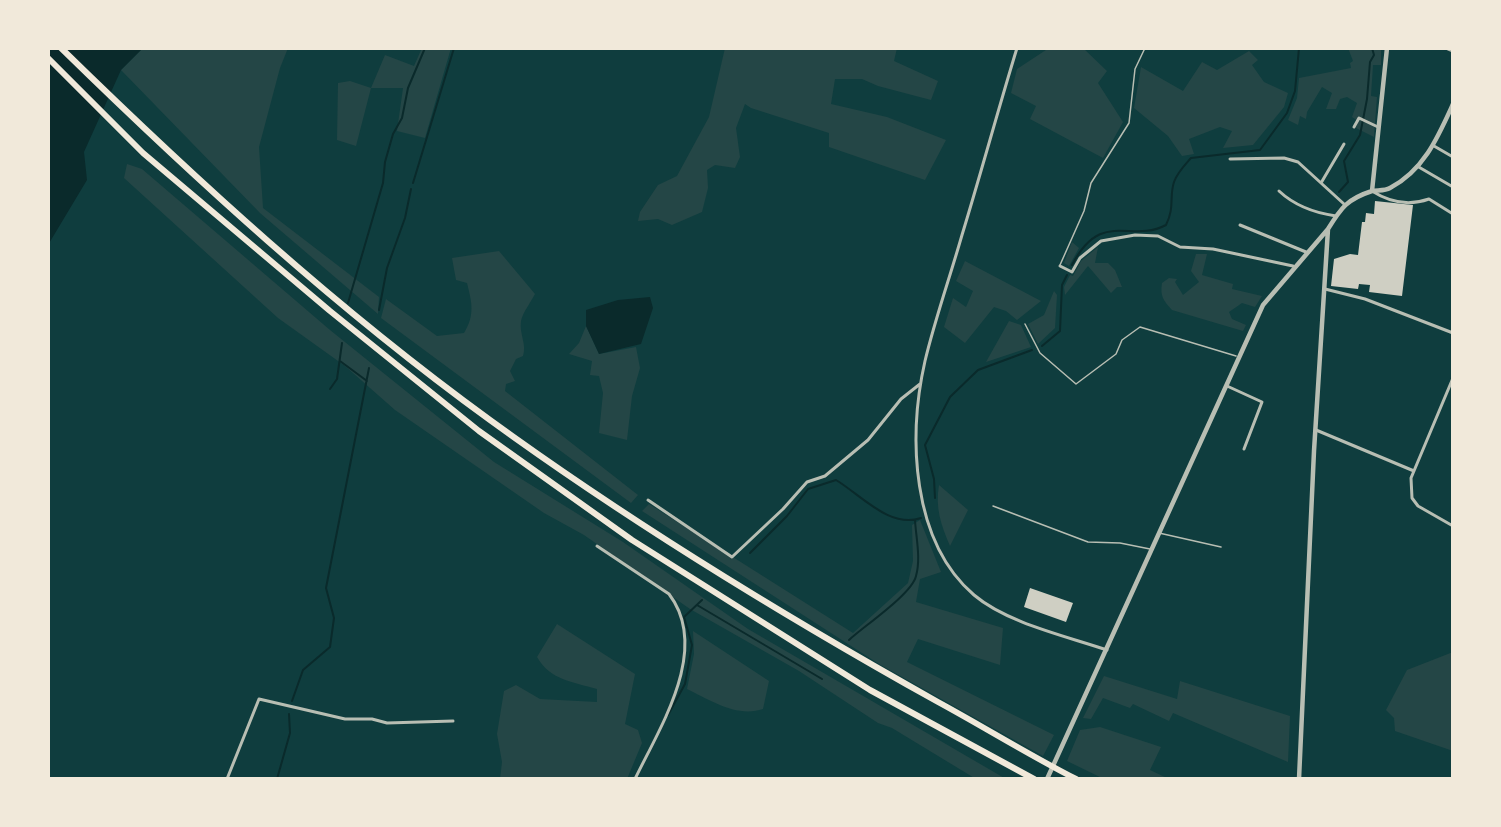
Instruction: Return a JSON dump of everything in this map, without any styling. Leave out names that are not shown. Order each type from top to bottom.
[{"type":"highway","points":[[61,48],[157,141],[347,307],[488,418],[631,519],[838,647],[1076,779]]},
{"type":"highway","points":[[48,58],[144,153],[330,311],[479,431],[632,540],[870,690],[1034,779]]},
{"type":"street","points":[[1017,48],[925,361],[917,426],[917,462],[925,510],[937,544],[947,563],[975,596],[1001,613],[1108,650]]},
{"type":"street","points":[[1372,191],[1387,48]]},
{"type":"street","points":[[1446,48],[1453,51]]},
{"type":"street","points":[[1047,779],[1108,650],[1151,549],[1263,305],[1293,266],[1328,229],[1344,204],[1372,191],[1389,189],[1418,166],[1434,146],[1453,104]]},
{"type":"street","points":[[1354,127],[1359,118],[1378,127]]},
{"type":"street","points":[[1321,183],[1344,144]]},
{"type":"street","points":[[1434,146],[1453,158]]},
{"type":"street","points":[[1230,159],[1284,158],[1298,162],[1344,204]]},
{"type":"street","points":[[1418,166],[1453,187]]},
{"type":"street","points":[[1279,191],[1292,202],[1321,214],[1336,216]]},
{"type":"street","points":[[1372,191],[1385,199],[1395,201],[1416,204],[1429,200],[1453,214]]},
{"type":"street","points":[[1240,225],[1306,252]]},
{"type":"street","points":[[1299,779],[1328,229]]},
{"type":"street","points":[[1060,266],[1072,272],[1080,258],[1101,241],[1135,235],[1158,236],[1180,247],[1213,249],[1293,266]]},
{"type":"street","points":[[1325,289],[1365,299],[1453,333]]},
{"type":"street","points":[[1453,378],[1411,478],[1412,498],[1418,506],[1453,526]]},
{"type":"street","points":[[648,500],[732,557],[783,509],[807,482],[825,476],[868,440],[901,399],[921,383]]},
{"type":"street","points":[[1227,386],[1262,402],[1244,450]]},
{"type":"street","points":[[1316,430],[1414,471]]},
{"type":"street","points":[[597,546],[669,594],[678,605],[685,638],[684,661],[675,693],[635,779]]},
{"type":"street","points":[[227,779],[259,699],[345,719],[372,719],[387,723],[453,721]]},
{"type":"lane","points":[[1060,266],[1084,211],[1091,183],[1129,123],[1135,69],[1145,48]]},
{"type":"lane","points":[[1025,324],[1040,354],[1076,384],[1116,354],[1122,340],[1140,327],[1240,357]]},
{"type":"lane","points":[[993,506],[1088,542],[1120,543],[1151,549]]},
{"type":"lane","points":[[1159,533],[1221,547]]},
{"type":"shaded area","points":[[48,48],[143,48],[121,70],[84,152],[87,180],[48,245]]},
{"type":"shaded area","points":[[143,48],[288,48],[280,68],[259,147],[263,208],[379,297],[378,314],[260,213],[121,70]]},
{"type":"shaded area","points":[[422,48],[451,48],[425,138],[397,131],[403,88],[371,88],[385,55],[414,66]]},
{"type":"shaded area","points":[[725,48],[897,48],[894,61],[938,81],[931,100],[878,86],[862,79],[835,79],[831,104],[887,117],[946,140],[925,180],[829,147],[829,133],[751,108],[745,104],[736,128],[740,157],[735,168],[715,165],[707,170],[708,188],[702,212],[672,225],[658,219],[638,221],[640,212],[658,185],[677,176],[709,117]]},
{"type":"shaded area","points":[[1049,48],[1083,48],[1107,71],[1098,83],[1123,122],[1103,158],[1030,119],[1036,106],[1011,93],[1017,69]]},
{"type":"shaded area","points":[[1348,48],[1381,48],[1381,65],[1373,65],[1371,96],[1377,97],[1374,137],[1356,128],[1358,121],[1352,117],[1357,103],[1347,97],[1340,99],[1336,109],[1326,109],[1332,93],[1322,87],[1307,112],[1306,119],[1300,116],[1298,125],[1288,120],[1297,98],[1299,78],[1351,68],[1350,63],[1353,61]]},
{"type":"shaded area","points":[[1249,51],[1258,60],[1252,65],[1264,82],[1288,93],[1284,107],[1253,145],[1223,148],[1232,131],[1220,127],[1189,139],[1194,154],[1182,156],[1168,136],[1134,108],[1141,67],[1183,91],[1202,62],[1217,70]]},
{"type":"shaded area","points":[[350,81],[371,88],[356,146],[337,140],[338,83]]},
{"type":"shaded area","points":[[127,164],[142,169],[330,330],[494,462],[623,542],[748,629],[1006,779],[976,779],[892,728],[878,723],[799,671],[690,609],[584,535],[544,513],[395,410],[345,366],[278,318],[124,178]]},
{"type":"shaded area","points":[[1072,242],[1079,248],[1069,266],[1064,263]]},
{"type":"shaded area","points":[[1098,247],[1095,263],[1108,263],[1115,270],[1122,287],[1117,287],[1111,293],[1088,266],[1065,295],[1064,287],[1070,275],[1073,276],[1081,261]]},
{"type":"shaded area","points":[[499,251],[535,294],[521,321],[523,356],[516,359],[510,371],[515,381],[506,384],[505,391],[638,495],[631,503],[381,318],[386,299],[437,336],[464,333],[472,309],[467,283],[456,280],[452,258]]},
{"type":"shaded area","points":[[1196,254],[1207,254],[1202,275],[1233,284],[1232,289],[1262,296],[1255,307],[1242,303],[1229,312],[1232,319],[1246,325],[1243,331],[1172,310],[1164,300],[1161,291],[1162,283],[1169,278],[1177,279],[1175,282],[1183,295],[1199,282],[1191,271]]},
{"type":"shaded area","points":[[965,261],[1041,301],[1017,320],[1006,311],[994,307],[965,343],[944,327],[953,298],[966,307],[973,291],[956,281]]},
{"type":"shaded area","points":[[1054,291],[1057,295],[1055,328],[1038,344],[1028,324],[1044,315]]},
{"type":"shaded area","points":[[650,297],[653,308],[641,344],[599,354],[586,326],[586,310],[618,300]]},
{"type":"shaded area","points":[[1009,321],[1021,325],[1031,347],[986,362]]},
{"type":"shaded area","points":[[586,326],[599,354],[636,347],[640,368],[632,396],[627,440],[599,433],[603,393],[599,376],[590,375],[592,361],[569,354],[579,343]]},
{"type":"shaded area","points":[[939,485],[968,510],[950,546],[940,516]]},
{"type":"shaded area","points":[[649,504],[853,633],[908,583],[913,561],[912,525],[920,520],[941,572],[920,579],[916,602],[1003,628],[1000,665],[918,639],[907,662],[1054,735],[1043,756],[879,664],[642,511]]},
{"type":"shaded area","points":[[557,624],[635,674],[625,724],[638,730],[642,743],[627,779],[500,779],[502,762],[497,734],[504,691],[516,685],[540,699],[597,702],[597,689],[555,675],[542,665],[537,657]]},
{"type":"shaded area","points":[[693,631],[769,681],[763,709],[734,710],[687,689],[694,654]]},
{"type":"shaded area","points":[[1453,652],[1453,751],[1395,731],[1394,718],[1386,710],[1407,670]]},
{"type":"shaded area","points":[[1104,676],[1177,699],[1180,681],[1290,716],[1288,762],[1173,713],[1169,721],[1133,704],[1130,708],[1103,698],[1091,719],[1083,718]]},
{"type":"shaded area","points":[[1100,727],[1161,747],[1150,770],[1169,779],[1104,779],[1067,761],[1080,730]]},
{"type":"building","points":[[1375,201],[1413,205],[1402,296],[1369,292],[1370,285],[1359,284],[1358,289],[1331,286],[1334,259],[1350,254],[1358,255],[1362,222],[1365,222],[1366,213],[1374,214]]},
{"type":"building","points":[[1030,588],[1073,603],[1066,622],[1024,607]]},
{"type":"waterway","points":[[348,303],[383,183],[385,162],[393,134],[402,118],[408,88],[425,48]]},
{"type":"waterway","points":[[413,183],[454,48]]},
{"type":"waterway","points":[[1072,265],[1083,248],[1094,237],[1105,232],[1153,230],[1166,225],[1174,182],[1191,158],[1260,150],[1287,113],[1295,91],[1299,48]]},
{"type":"waterway","points":[[1339,192],[1348,182],[1344,161],[1360,135],[1367,99],[1370,62],[1374,55],[1372,48]]},
{"type":"waterway","points":[[379,310],[387,268],[405,218],[411,189]]},
{"type":"waterway","points":[[1042,346],[1060,331],[1062,285],[1067,275]]},
{"type":"waterway","points":[[330,389],[337,379],[342,343]]},
{"type":"waterway","points":[[935,498],[934,479],[925,445],[950,397],[978,370],[1032,350]]},
{"type":"waterway","points":[[340,361],[367,381]]},
{"type":"waterway","points":[[292,701],[303,670],[330,647],[334,618],[326,588],[369,368]]},
{"type":"waterway","points":[[750,553],[787,516],[808,489],[836,480],[887,515],[909,520],[921,518]]},
{"type":"waterway","points":[[849,640],[906,592],[913,583],[918,562],[915,520]]},
{"type":"waterway","points":[[668,715],[685,684],[692,645],[684,617],[702,600]]},
{"type":"waterway","points":[[697,605],[822,679]]},
{"type":"waterway","points":[[277,779],[290,733],[289,714]]}]
